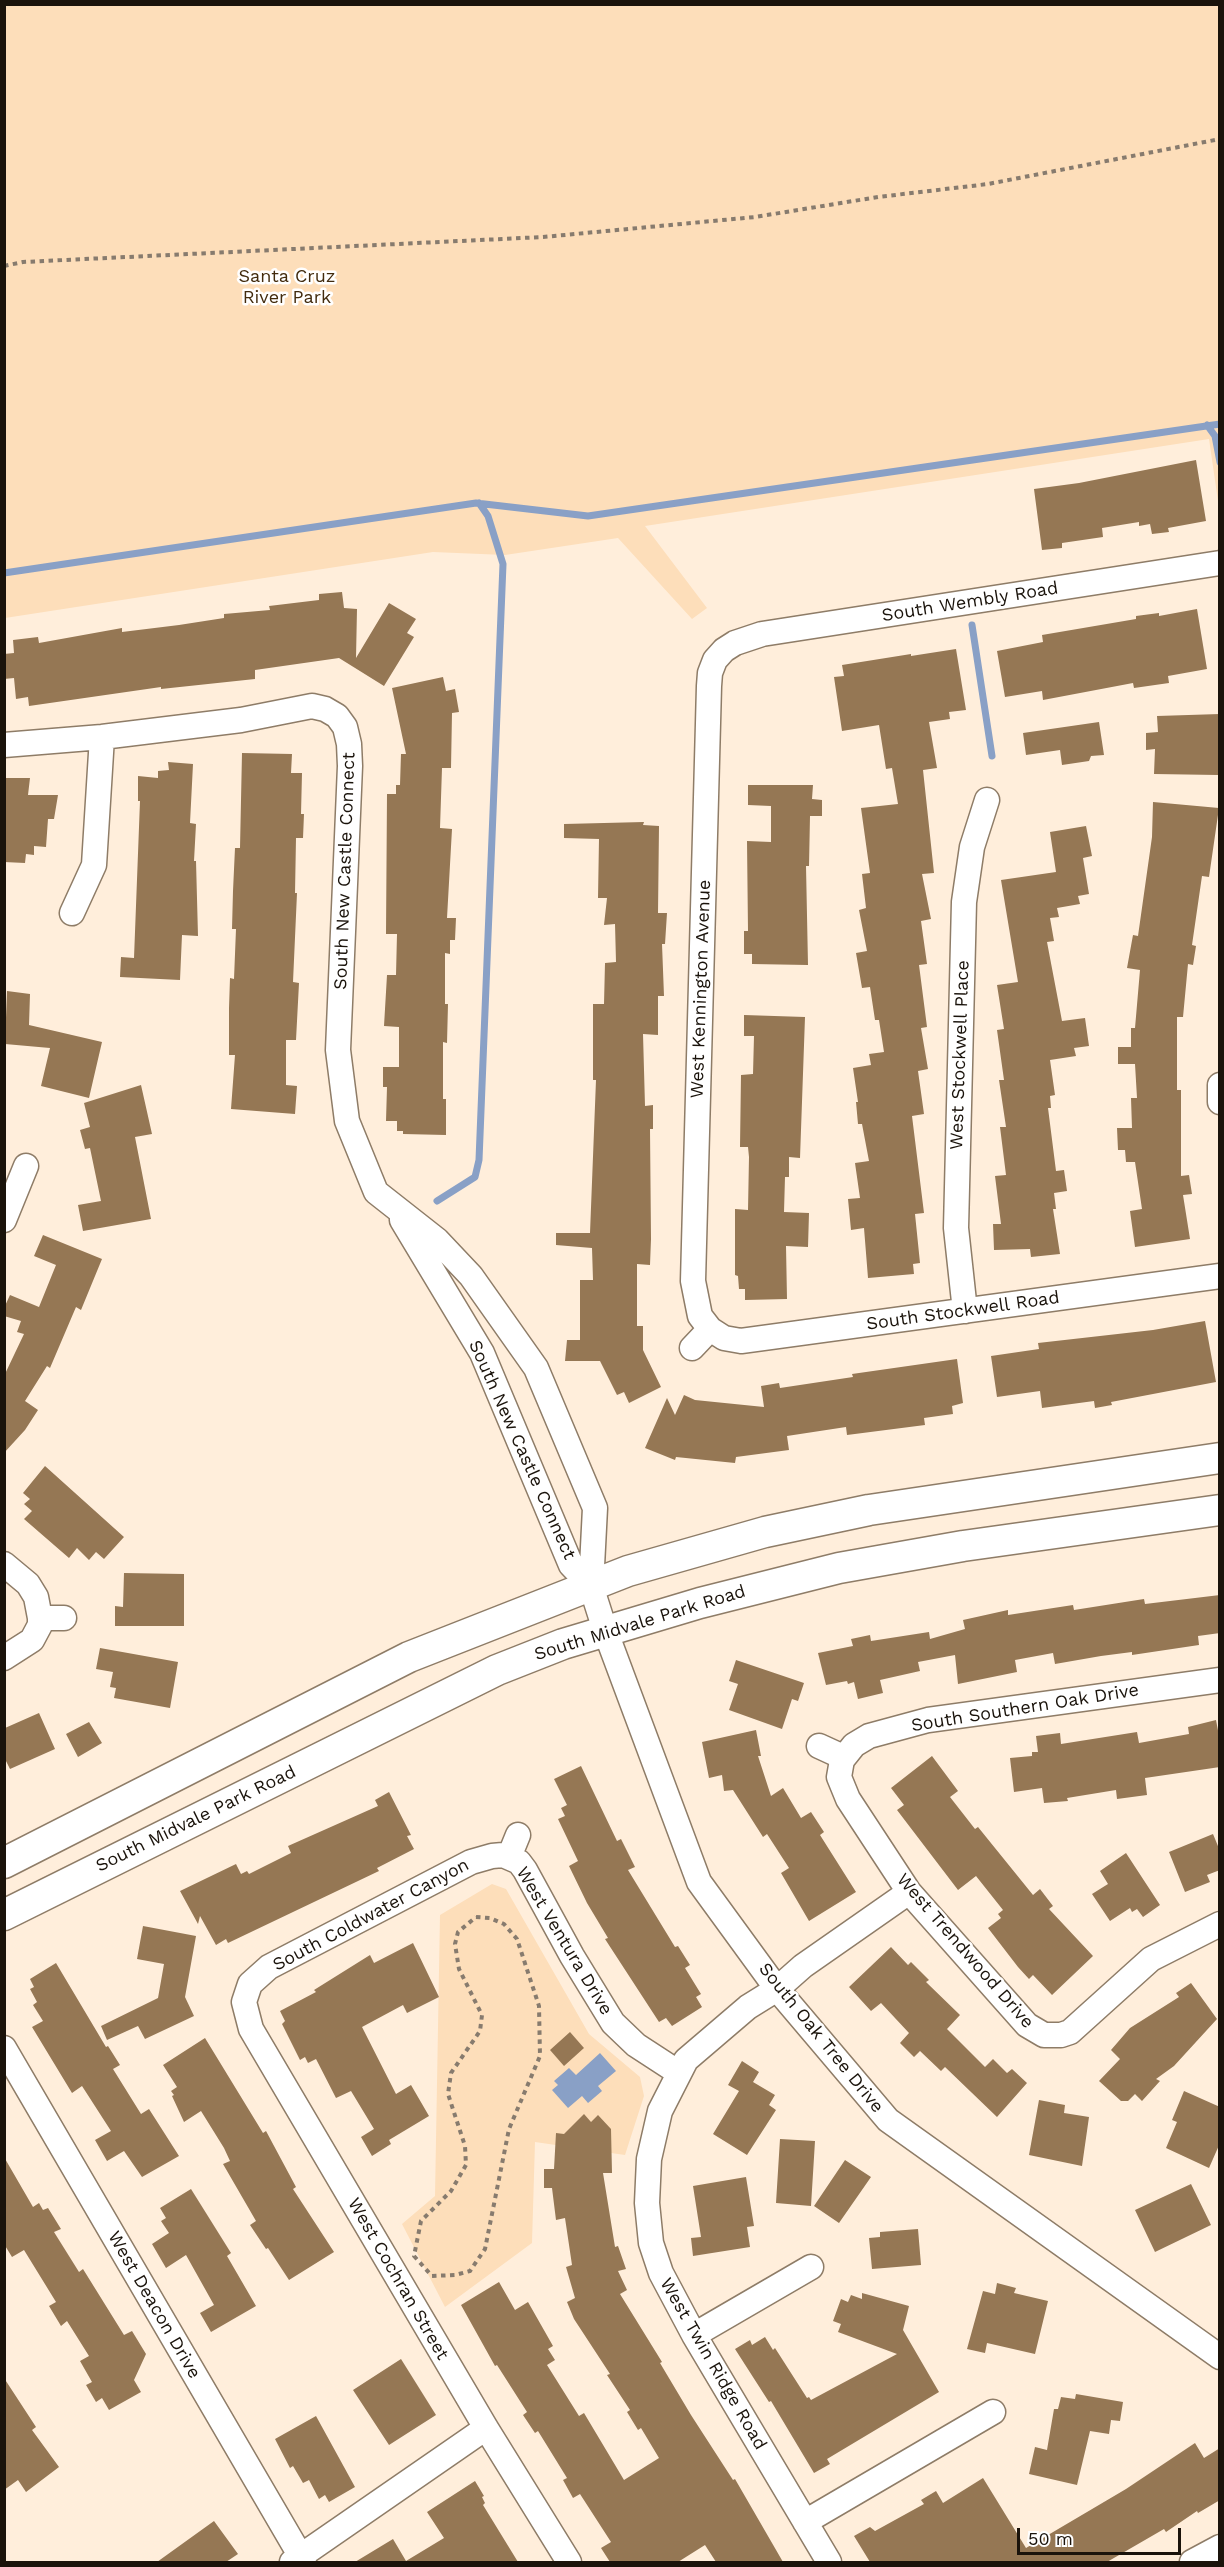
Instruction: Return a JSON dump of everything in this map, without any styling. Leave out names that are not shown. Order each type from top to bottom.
[{"type":"main road","points":[[4,1863],[409,1657],[628,1571],[696,1550],[835,1516],[939,1498],[1220,1458]]},
{"type":"main road","name":"South Midvale Park Road","points":[[4,1915],[497,1670],[605,1630],[770,1584],[874,1561],[974,1544],[1220,1510]]},
{"type":"street","name":"South Wembly Road","points":[[724,650],[742,640],[762,634],[1220,563]]},
{"type":"street","name":"West Kennington Avenue","points":[[710,1329],[700,1316],[693,1281],[709,686],[712,666],[724,650]]},
{"type":"street","name":"South New Castle Connect","points":[[4,745],[102,737],[269,716],[312,706],[325,710],[340,710],[349,744],[350,766],[338,1050],[347,1121],[376,1192],[437,1240],[471,1276],[536,1368],[594,1508],[591,1586]]},
{"type":"street","points":[[72,913],[94,866],[102,737]]},
{"type":"street","name":"West Stockwell Place","points":[[965,1311],[956,1228],[964,902],[972,847],[987,800]]},
{"type":"street","points":[[1220,1085],[1220,1102]]},
{"type":"street","points":[[4,1220],[26,1166]]},
{"type":"street","name":"South New Castle Connect","points":[[394,1207],[482,1353],[571,1565],[591,1586]]},
{"type":"street","name":"South Stockwell Road","points":[[710,1329],[724,1338],[741,1341],[758,1340],[1220,1276]]},
{"type":"street","points":[[692,1348],[710,1329]]},
{"type":"street","points":[[4,1564],[28,1584],[36,1597],[40,1618],[40,1625],[32,1640],[4,1658]]},
{"type":"street","name":"South Oak Tree Drive","points":[[591,1586],[605,1630],[699,1882],[777,1989],[888,2120],[1220,2357]]},
{"type":"street","points":[[40,1618],[64,1618]]},
{"type":"street","name":"South Southern Oak Drive","points":[[842,1759],[854,1744],[869,1736],[928,1720],[1220,1680]]},
{"type":"street","points":[[819,1746],[842,1759]]},
{"type":"street","name":"West Trendwood Drive","points":[[842,1759],[839,1777],[842,1788],[909,1892],[1027,2025],[1055,2045],[1151,1959],[1220,1924]]},
{"type":"street","points":[[506,1856],[518,1835]]},
{"type":"street","name":"South Coldwater Canyon","points":[[238,1987],[279,1962],[471,1862],[492,1856],[506,1856]]},
{"type":"street","name":"West Ventura Drive","points":[[506,1856],[519,1862],[525,1870],[572,1956],[613,2023],[636,2045],[679,2073]]},
{"type":"street","name":"West Twin Ridge Road","points":[[829,2562],[694,2335],[661,2273],[651,2243],[647,2203],[649,2159],[660,2111],[686,2060],[748,2007],[777,1989],[813,1959],[909,1892]]},
{"type":"street","name":"West Cochran Street","points":[[238,1987],[251,2029],[486,2428],[568,2562]]},
{"type":"street","name":"West Deacon Drive","points":[[4,2048],[299,2560]]},
{"type":"street","points":[[694,2335],[812,2267]]},
{"type":"street","points":[[805,2522],[993,2412]]},
{"type":"street","points":[[299,2560],[486,2428]]},
{"type":"path","points":[[4,266],[23,262],[543,237],[755,217],[878,197],[988,184],[1220,139]]},
{"type":"path","points":[[476,1917],[490,1918],[504,1924],[517,1939],[539,2006],[540,2056],[509,2129],[485,2249],[470,2271],[455,2275],[432,2276],[414,2256],[421,2221],[451,2191],[466,2165],[465,2146],[448,2094],[451,2073],[480,2031],[482,2015],[479,2004],[459,1969],[455,1944],[458,1932],[476,1917]]},
{"type":"green space","name":"Santa Cruz River Park","points":[[5,4],[1219,5],[1219,508],[1209,439],[645,526],[707,608],[692,619],[618,538],[505,555],[433,552],[5,618]]},
{"type":"green space","points":[[492,1884],[506,1889],[589,2034],[640,2077],[644,2096],[625,2155],[535,2142],[532,2243],[445,2307],[402,2224],[435,2196],[440,1915]]},
{"type":"water","points":[[600,2053],[616,2071],[598,2086],[602,2091],[588,2103],[582,2096],[568,2108],[552,2090],[558,2085],[554,2081],[569,2068],[576,2075]]},
{"type":"building","points":[[1196,460],[1206,521],[1168,528],[1169,532],[1152,534],[1150,524],[1139,526],[1139,522],[1102,528],[1103,537],[1062,543],[1062,548],[1042,550],[1034,489],[1079,483]]},
{"type":"building","points":[[342,592],[344,608],[357,609],[356,658],[389,603],[416,619],[407,633],[414,637],[384,686],[339,658],[255,670],[255,679],[161,689],[161,687],[29,706],[28,697],[16,699],[14,678],[4,679],[4,654],[14,653],[13,640],[38,637],[39,643],[122,628],[122,632],[179,625],[224,618],[224,614],[270,610],[269,606],[319,600],[319,594]]},
{"type":"building","points":[[1197,609],[1207,669],[1168,676],[1169,683],[1134,688],[1133,683],[1043,700],[1042,691],[1005,697],[997,651],[1043,642],[1042,635],[1136,619],[1136,616],[1159,613],[1159,616]]},
{"type":"building","points":[[956,649],[966,710],[949,712],[950,719],[929,722],[937,768],[923,770],[934,873],[922,874],[931,919],[921,921],[927,964],[919,965],[927,1027],[921,1028],[928,1069],[918,1071],[924,1114],[912,1116],[924,1213],[915,1214],[920,1263],[913,1264],[914,1274],[868,1278],[864,1228],[851,1230],[848,1199],[860,1198],[855,1163],[869,1161],[862,1124],[858,1124],[856,1102],[858,1102],[853,1068],[871,1065],[869,1054],[884,1052],[879,1020],[875,1020],[870,987],[862,988],[856,953],[867,951],[859,910],[866,908],[862,874],[870,873],[861,808],[898,804],[892,768],[886,769],[879,725],[842,731],[834,677],[844,676],[842,665]]},
{"type":"building","points":[[443,677],[446,691],[455,689],[459,712],[452,713],[451,768],[442,768],[440,828],[452,829],[447,918],[456,918],[455,940],[450,940],[450,954],[445,953],[445,1004],[448,1004],[447,1043],[443,1042],[443,1099],[446,1099],[446,1135],[403,1134],[403,1131],[397,1131],[397,1121],[386,1121],[387,1087],[383,1087],[383,1067],[399,1067],[399,1027],[384,1026],[387,975],[396,975],[397,934],[386,934],[387,794],[396,794],[396,785],[400,785],[401,754],[406,754],[392,688]]},
{"type":"building","points":[[1220,714],[1218,775],[1154,774],[1155,749],[1146,750],[1146,733],[1158,732],[1157,716]]},
{"type":"building","points":[[1099,722],[1104,755],[1091,756],[1089,761],[1062,765],[1060,750],[1026,755],[1023,733]]},
{"type":"building","points":[[242,753],[292,754],[291,773],[302,773],[303,838],[296,838],[295,893],[297,893],[293,982],[299,983],[296,1040],[286,1040],[286,1085],[297,1086],[295,1114],[231,1109],[235,1055],[229,1055],[229,1008],[230,978],[234,979],[236,929],[232,929],[233,891],[235,848],[240,848]]},
{"type":"building","points":[[168,762],[193,764],[190,823],[196,824],[194,861],[196,861],[198,936],[182,935],[180,980],[120,977],[121,957],[134,958],[140,801],[138,801],[138,776],[158,778],[158,771],[169,770]]},
{"type":"building","points":[[4,778],[30,778],[28,795],[58,795],[54,819],[48,819],[46,847],[34,846],[34,855],[26,854],[25,863],[4,862]]},
{"type":"building","points":[[748,785],[813,785],[812,799],[822,800],[822,816],[810,816],[809,866],[806,866],[808,965],[752,964],[752,954],[744,954],[744,931],[748,931],[747,841],[771,842],[771,806],[748,805]]},
{"type":"building","points":[[1153,802],[1219,808],[1209,877],[1202,876],[1192,945],[1196,946],[1193,965],[1188,964],[1183,1017],[1177,1017],[1177,1090],[1181,1090],[1181,1176],[1189,1175],[1192,1194],[1183,1195],[1190,1239],[1135,1247],[1130,1211],[1142,1209],[1135,1162],[1126,1162],[1125,1150],[1118,1150],[1117,1128],[1132,1128],[1131,1098],[1137,1098],[1135,1064],[1118,1064],[1118,1047],[1131,1047],[1131,1028],[1135,1028],[1140,970],[1127,968],[1133,935],[1138,936],[1152,837]]},
{"type":"building","points":[[644,822],[643,825],[659,826],[658,913],[667,913],[665,944],[662,944],[664,996],[658,996],[658,1035],[643,1034],[645,1106],[653,1105],[653,1129],[650,1129],[651,1239],[650,1265],[637,1264],[637,1326],[643,1326],[643,1350],[661,1387],[629,1403],[624,1392],[617,1395],[600,1361],[565,1361],[567,1340],[580,1340],[580,1280],[593,1280],[592,1248],[556,1245],[556,1233],[590,1233],[596,1080],[593,1080],[593,1004],[604,1004],[605,963],[616,962],[615,924],[604,925],[607,898],[598,898],[599,839],[564,838],[564,824]]},
{"type":"building","points":[[1086,826],[1092,856],[1083,858],[1089,894],[1078,896],[1080,904],[1057,908],[1059,917],[1050,918],[1054,941],[1047,942],[1062,1021],[1085,1018],[1089,1046],[1074,1048],[1076,1056],[1050,1060],[1055,1095],[1050,1096],[1051,1108],[1048,1108],[1056,1171],[1064,1170],[1067,1191],[1054,1193],[1056,1209],[1053,1209],[1060,1254],[1031,1257],[1030,1249],[994,1250],[993,1224],[1001,1224],[995,1176],[1006,1175],[1000,1127],[1006,1127],[999,1080],[1004,1080],[997,1030],[1004,1029],[997,985],[1018,982],[1001,880],[1056,872],[1050,832]]},
{"type":"building","points":[[7,991],[30,994],[29,1025],[102,1042],[89,1098],[41,1086],[50,1048],[5,1044]]},
{"type":"building","points":[[744,1015],[805,1017],[800,1158],[789,1157],[789,1177],[785,1177],[784,1212],[809,1213],[808,1247],[786,1246],[787,1299],[745,1300],[745,1289],[739,1289],[738,1276],[735,1275],[735,1209],[748,1210],[748,1147],[740,1147],[741,1075],[753,1074],[754,1036],[744,1036]]},
{"type":"building","points":[[141,1085],[152,1134],[135,1137],[151,1219],[83,1231],[78,1205],[101,1201],[90,1148],[85,1149],[80,1130],[90,1127],[84,1103]]},
{"type":"building","points":[[43,1235],[102,1259],[81,1310],[76,1307],[50,1368],[47,1366],[25,1401],[38,1410],[25,1430],[4,1453],[4,1376],[24,1334],[17,1332],[21,1321],[4,1316],[4,1308],[10,1295],[39,1307],[56,1265],[34,1256]]},
{"type":"building","points":[[1205,1321],[1216,1382],[1111,1402],[1112,1405],[1095,1408],[1094,1401],[1042,1408],[1040,1391],[997,1397],[991,1356],[1039,1349],[1038,1343],[1153,1330]]},
{"type":"building","points":[[957,1359],[963,1403],[952,1406],[953,1414],[924,1418],[925,1425],[847,1435],[846,1427],[787,1436],[789,1450],[736,1457],[735,1463],[676,1457],[675,1460],[645,1448],[667,1398],[675,1415],[684,1395],[695,1400],[764,1407],[761,1386],[779,1383],[780,1388],[853,1377],[852,1374]]},
{"type":"building","points":[[45,1466],[124,1537],[104,1559],[96,1552],[89,1560],[77,1548],[69,1558],[24,1519],[32,1511],[24,1504],[30,1499],[23,1493]]},
{"type":"building","points":[[124,1573],[184,1574],[184,1626],[115,1626],[115,1606],[123,1607]]},
{"type":"building","points":[[1220,1595],[1220,1633],[1198,1636],[1199,1645],[1132,1655],[1132,1652],[1101,1656],[1055,1664],[1053,1653],[1015,1660],[1017,1672],[958,1684],[955,1655],[918,1662],[920,1671],[880,1680],[883,1693],[858,1699],[854,1682],[826,1685],[818,1653],[853,1646],[851,1639],[870,1635],[871,1641],[929,1632],[930,1639],[965,1629],[963,1620],[1008,1610],[1008,1615],[1073,1605],[1074,1610],[1144,1599],[1145,1604]]},
{"type":"building","points":[[100,1648],[178,1662],[170,1708],[114,1698],[116,1688],[110,1687],[113,1672],[96,1669]]},
{"type":"building","points":[[736,1660],[804,1683],[798,1701],[792,1699],[782,1729],[729,1710],[738,1684],[729,1681]]},
{"type":"building","points":[[39,1713],[55,1749],[10,1769],[4,1757],[5,1728]]},
{"type":"building","points":[[1216,1720],[1220,1741],[1220,1767],[1145,1778],[1147,1795],[1117,1799],[1116,1790],[1067,1798],[1068,1801],[1044,1803],[1042,1788],[1014,1792],[1010,1758],[1032,1756],[1032,1752],[1038,1752],[1036,1736],[1060,1733],[1061,1744],[1137,1732],[1139,1743],[1189,1734],[1188,1727]]},
{"type":"building","points":[[89,1722],[102,1743],[78,1757],[66,1734]]},
{"type":"building","points":[[756,1730],[761,1756],[758,1756],[771,1796],[783,1788],[801,1818],[811,1812],[824,1832],[820,1835],[856,1892],[809,1921],[781,1873],[789,1868],[767,1834],[763,1837],[733,1790],[724,1791],[722,1775],[709,1778],[702,1742]]},
{"type":"building","points":[[932,1756],[958,1791],[950,1797],[975,1829],[978,1827],[1033,1895],[1040,1889],[1053,1906],[1049,1909],[1093,1956],[1052,1995],[1033,1975],[1029,1979],[988,1928],[1001,1918],[998,1914],[1003,1910],[976,1876],[958,1890],[897,1810],[904,1805],[891,1788]]},
{"type":"building","points":[[581,1766],[617,1841],[621,1839],[635,1867],[628,1870],[675,1947],[678,1946],[690,1965],[685,1968],[701,1994],[696,1997],[702,2007],[672,2026],[666,2018],[659,2022],[605,1939],[608,1938],[569,1866],[578,1861],[558,1819],[565,1816],[561,1808],[567,1805],[554,1779]]},
{"type":"building","points":[[389,1792],[411,1835],[407,1836],[414,1849],[377,1868],[379,1871],[228,1943],[226,1939],[216,1945],[200,1916],[198,1924],[180,1891],[236,1864],[241,1874],[247,1871],[249,1874],[291,1853],[288,1846],[378,1806],[375,1800]]},
{"type":"building","points":[[1213,1834],[1220,1851],[1220,1870],[1207,1875],[1210,1882],[1185,1892],[1169,1852]]},
{"type":"building","points":[[1126,1853],[1160,1905],[1143,1917],[1137,1909],[1132,1912],[1130,1908],[1110,1921],[1092,1894],[1108,1884],[1100,1871]]},
{"type":"building","points":[[143,1926],[196,1936],[185,1997],[194,2016],[145,2039],[138,2026],[107,2040],[101,2026],[158,1998],[164,1964],[137,1959]]},
{"type":"building","points":[[413,1943],[439,1997],[407,2013],[403,2005],[362,2027],[396,2094],[411,2085],[429,2116],[389,2140],[391,2144],[372,2156],[361,2137],[374,2129],[351,2091],[336,2098],[316,2059],[308,2063],[305,2057],[300,2060],[282,2024],[285,2021],[280,2011],[316,1992],[314,1990],[370,1955],[374,1963]]},
{"type":"building","points":[[891,1947],[908,1965],[911,1962],[929,1980],[926,1982],[960,2015],[947,2029],[985,2067],[993,2059],[1007,2073],[1012,2069],[1027,2083],[997,2117],[945,2067],[941,2071],[920,2051],[914,2057],[900,2043],[909,2033],[881,2003],[871,2011],[849,1987]]},
{"type":"building","points":[[56,1963],[106,2047],[108,2046],[120,2065],[113,2069],[141,2114],[149,2109],[179,2156],[142,2177],[124,2151],[107,2161],[95,2140],[111,2131],[82,2086],[72,2093],[32,2027],[43,2021],[33,2005],[37,2002],[30,1989],[34,1987],[30,1979]]},
{"type":"building","points":[[1191,1983],[1217,2019],[1174,2066],[1156,2079],[1160,2081],[1142,2101],[1135,2094],[1128,2101],[1121,2101],[1099,2081],[1120,2059],[1111,2050],[1130,2028],[1179,1997],[1176,1993]]},
{"type":"building","points":[[570,2032],[584,2048],[564,2066],[550,2050]]},
{"type":"building","points":[[205,2038],[263,2133],[266,2131],[296,2187],[293,2189],[334,2252],[289,2280],[250,2225],[256,2221],[223,2164],[230,2161],[224,2148],[201,2111],[184,2122],[172,2096],[174,2095],[171,2091],[177,2087],[163,2065]]},
{"type":"building","points":[[742,2061],[759,2072],[753,2082],[775,2095],[769,2105],[776,2110],[747,2155],[713,2134],[739,2091],[728,2085]]},
{"type":"building","points":[[1184,2091],[1220,2107],[1220,2143],[1209,2168],[1166,2148],[1177,2122],[1172,2120]]},
{"type":"building","points":[[1039,2100],[1065,2105],[1064,2113],[1089,2117],[1082,2166],[1029,2155]]},
{"type":"building","points":[[584,2114],[591,2122],[598,2115],[611,2129],[612,2173],[603,2173],[615,2247],[618,2246],[626,2269],[618,2271],[627,2290],[620,2294],[662,2362],[660,2363],[691,2415],[733,2480],[735,2479],[783,2562],[716,2562],[705,2545],[678,2562],[610,2562],[601,2548],[611,2542],[580,2494],[573,2498],[563,2480],[567,2478],[538,2431],[535,2433],[523,2415],[527,2412],[497,2365],[495,2366],[461,2305],[499,2282],[515,2310],[528,2302],[553,2346],[548,2349],[555,2360],[547,2365],[579,2416],[584,2413],[624,2480],[659,2458],[641,2428],[638,2430],[627,2412],[630,2410],[607,2375],[610,2374],[574,2319],[567,2302],[575,2298],[566,2267],[572,2265],[565,2218],[556,2220],[552,2188],[544,2188],[544,2169],[554,2169],[556,2133],[564,2134]]},
{"type":"building","points":[[780,2139],[815,2141],[811,2206],[776,2203]]},
{"type":"building","points":[[4,2157],[33,2207],[39,2203],[43,2210],[48,2208],[61,2229],[54,2232],[79,2272],[83,2269],[124,2335],[132,2331],[146,2354],[134,2380],[141,2392],[109,2410],[102,2398],[96,2402],[86,2385],[92,2382],[80,2361],[89,2356],[67,2321],[61,2326],[49,2306],[56,2302],[24,2250],[12,2257],[4,2244]]},
{"type":"building","points":[[845,2160],[871,2177],[839,2223],[814,2206]]},
{"type":"building","points":[[746,2177],[754,2226],[747,2227],[750,2247],[693,2256],[691,2238],[701,2237],[693,2186]]},
{"type":"building","points":[[1191,2184],[1211,2225],[1155,2252],[1135,2210]]},
{"type":"building","points":[[191,2189],[231,2253],[227,2256],[256,2306],[211,2332],[200,2313],[214,2305],[186,2255],[166,2268],[152,2244],[169,2233],[161,2221],[166,2218],[160,2208]]},
{"type":"building","points":[[918,2229],[921,2265],[872,2269],[869,2238],[880,2237],[880,2232]]},
{"type":"building","points":[[997,2283],[1016,2288],[1014,2293],[1048,2301],[1035,2354],[987,2343],[985,2353],[967,2349],[983,2291],[995,2294]]},
{"type":"building","points":[[862,2293],[909,2306],[903,2330],[939,2392],[827,2459],[830,2464],[814,2473],[771,2401],[769,2402],[735,2349],[750,2340],[752,2345],[765,2337],[773,2350],[775,2348],[807,2398],[811,2400],[897,2354],[838,2332],[841,2324],[833,2321],[841,2299],[848,2302],[851,2295],[862,2299]]},
{"type":"building","points":[[401,2359],[436,2415],[389,2445],[353,2390]]},
{"type":"building","points":[[4,2378],[36,2427],[32,2430],[59,2467],[26,2492],[18,2480],[4,2490]]},
{"type":"building","points":[[1076,2394],[1123,2402],[1120,2421],[1111,2420],[1109,2434],[1090,2431],[1077,2485],[1029,2474],[1035,2447],[1047,2450],[1054,2409],[1058,2409],[1061,2397],[1075,2399]]},
{"type":"building","points":[[316,2416],[355,2487],[329,2502],[325,2495],[319,2499],[309,2480],[303,2483],[293,2466],[290,2468],[275,2439]]},
{"type":"building","points":[[1195,2443],[1204,2458],[1220,2448],[1220,2500],[1198,2513],[1197,2511],[1166,2532],[1164,2529],[1107,2562],[870,2562],[854,2536],[870,2527],[875,2531],[924,2504],[921,2500],[936,2491],[943,2503],[983,2478],[1026,2548],[1126,2489]]},
{"type":"building","points":[[475,2481],[484,2496],[482,2497],[485,2503],[483,2505],[518,2562],[355,2562],[393,2539],[406,2561],[444,2538],[427,2512]]},
{"type":"building","points":[[214,2521],[238,2554],[226,2562],[157,2562]]},
{"type":"waterway","points":[[4,573],[476,503],[588,516],[1220,424]]},
{"type":"waterway","points":[[1207,425],[1215,436],[1220,462]]},
{"type":"waterway","points":[[437,1201],[475,1177],[479,1160],[503,564],[488,516],[479,503]]},
{"type":"waterway","points":[[972,625],[992,756]]}]
